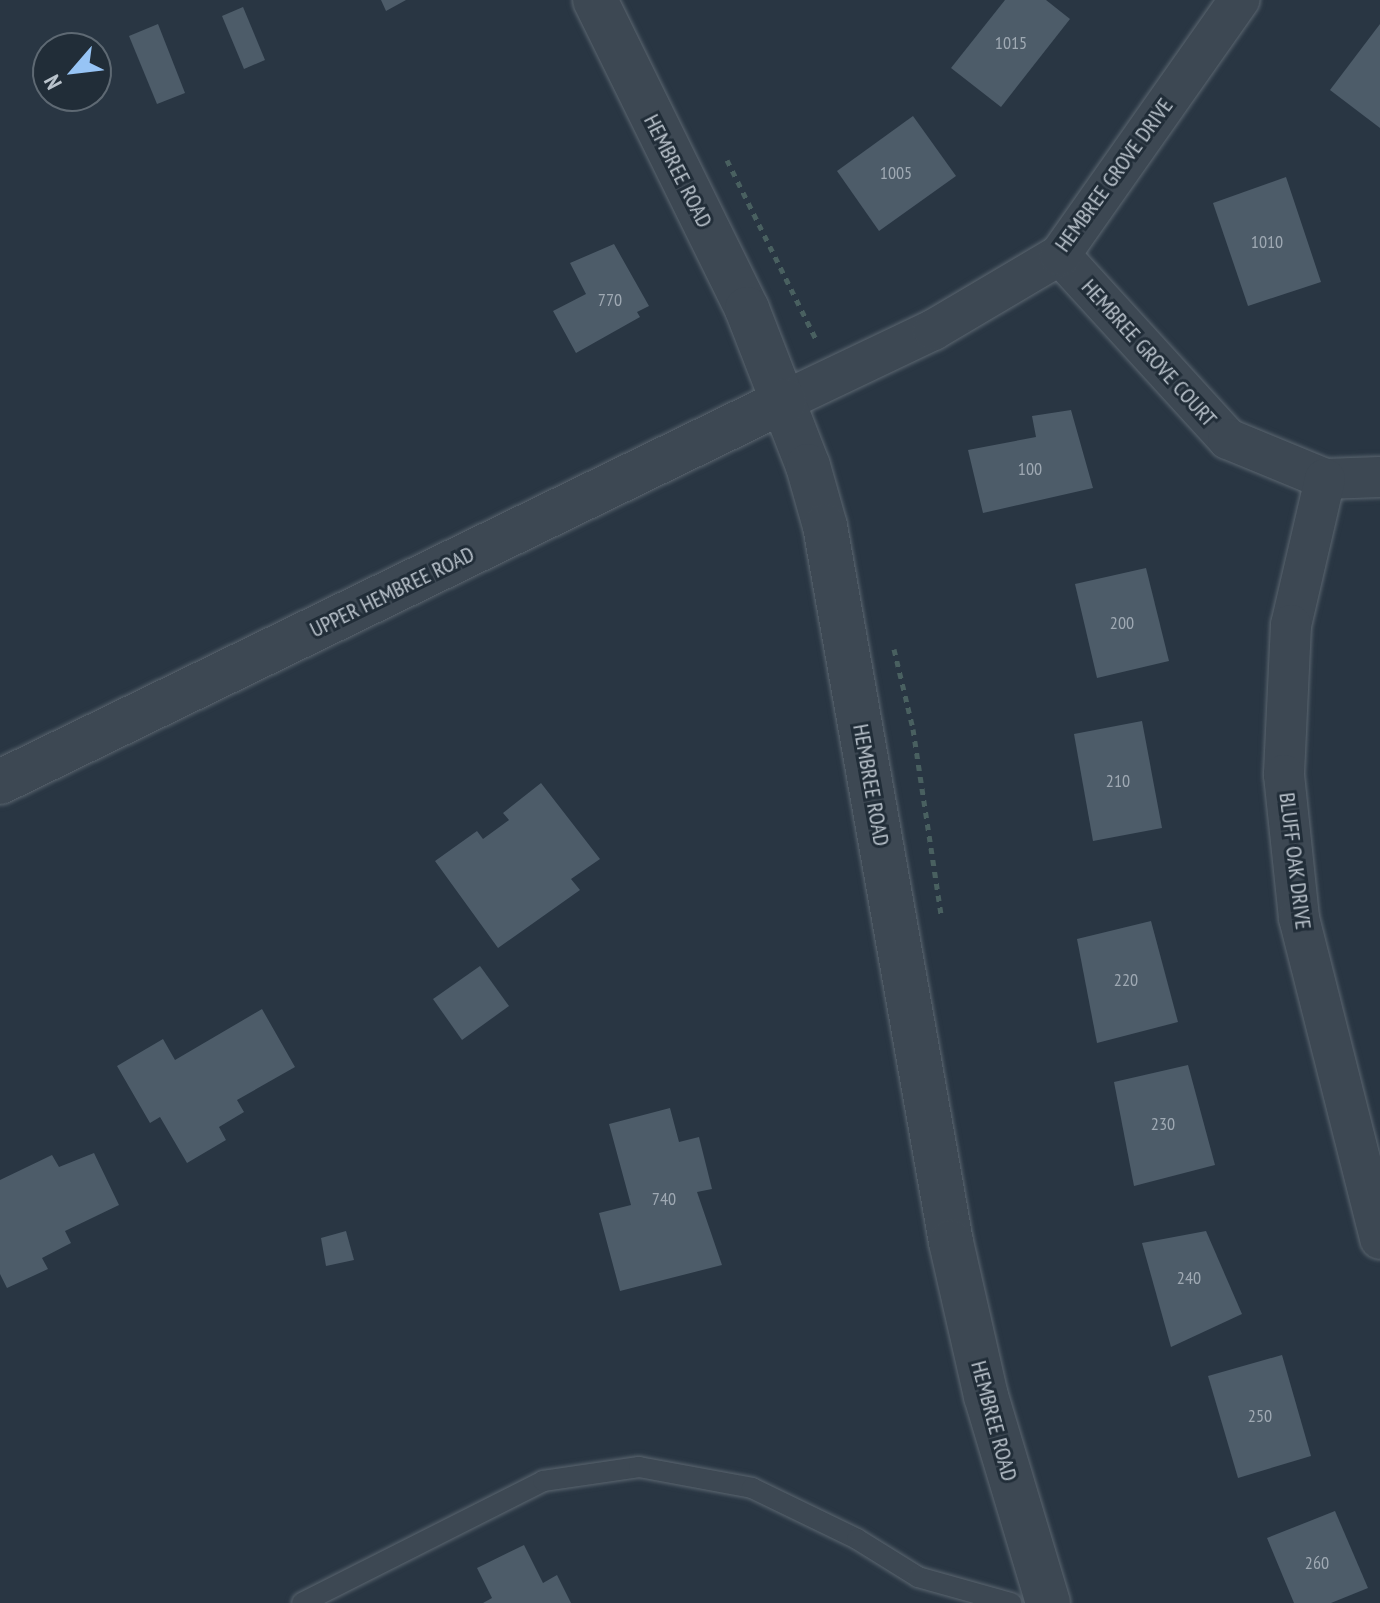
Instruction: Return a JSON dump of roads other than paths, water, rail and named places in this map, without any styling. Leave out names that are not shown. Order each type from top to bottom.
[{"type":"street","name":"HEMBREE ROAD","points":[[595,0],[747,309],[784,401],[825,526],[951,1242],[990,1410],[1048,1603]]},
{"type":"street","name":"HEMBREE GROVE DRIVE","points":[[784,401],[933,330],[1060,255],[1239,0]]},
{"type":"street","name":"HEMBREE GROVE COURT","points":[[1060,255],[1228,439],[1325,479],[1380,477]]},
{"type":"street","name":"UPPER HEMBREE ROAD","points":[[0,782],[784,401]]},
{"type":"street","name":"BLUFF OAK DRIVE","points":[[1325,479],[1291,625],[1284,775],[1299,918],[1380,1239]]},
{"type":"lane","points":[[302,1603],[543,1481],[639,1467],[752,1488],[857,1539],[918,1577],[1011,1603]]}]
